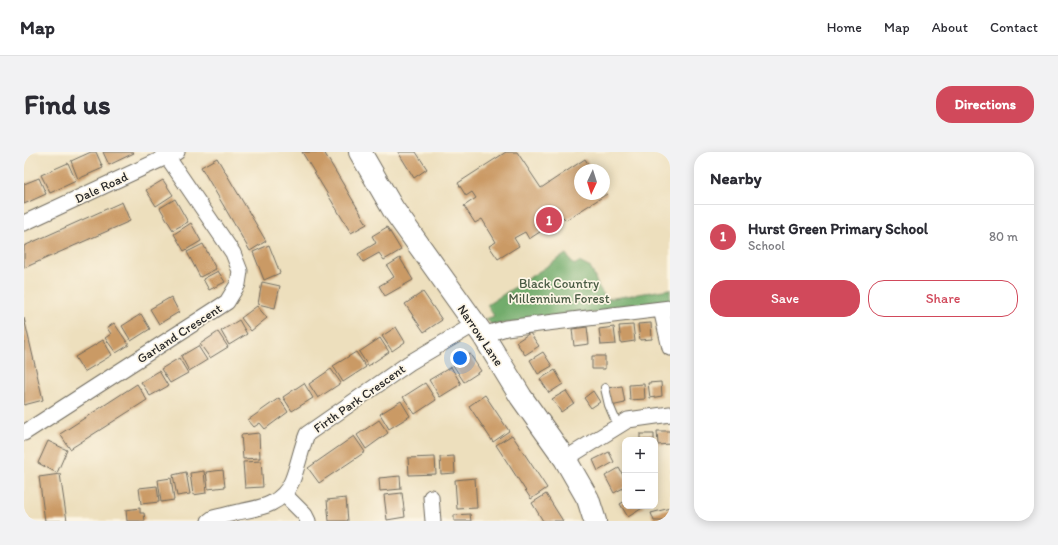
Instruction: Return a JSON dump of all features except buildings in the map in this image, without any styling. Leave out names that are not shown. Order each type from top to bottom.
[{"type":"main road","name":"Narrow Lane","points":[[360,152],[393,209],[479,330],[521,397],[565,458],[588,499],[595,521]]},
{"type":"street","name":"Dale Road","points":[[24,223],[169,153]]},
{"type":"street","name":"Garland Crescent","points":[[24,433],[227,302],[238,284],[240,271],[233,253],[169,153]]},
{"type":"street","name":"Firth Park Crescent","points":[[209,521],[214,518],[260,508],[274,503],[284,494],[291,482],[307,434],[409,363],[479,330],[666,308]]},
{"type":"street","points":[[666,308],[670,348]]},
{"type":"street","points":[[565,458],[628,420],[670,414]]},
{"type":"street","points":[[284,494],[305,515],[308,521]]},
{"type":"street","points":[[431,496],[433,521]]},
{"type":"lane","points":[[605,388],[609,405],[618,426]]},
{"type":"green space","name":"Black Country Millennium Forest","points":[[566,254],[574,265],[579,262],[591,268],[598,286],[607,299],[670,289],[670,304],[492,325],[486,319],[494,316],[487,305]]},
{"type":"place","name":"Hurst Green Primary School","points":[[549,220]]}]
